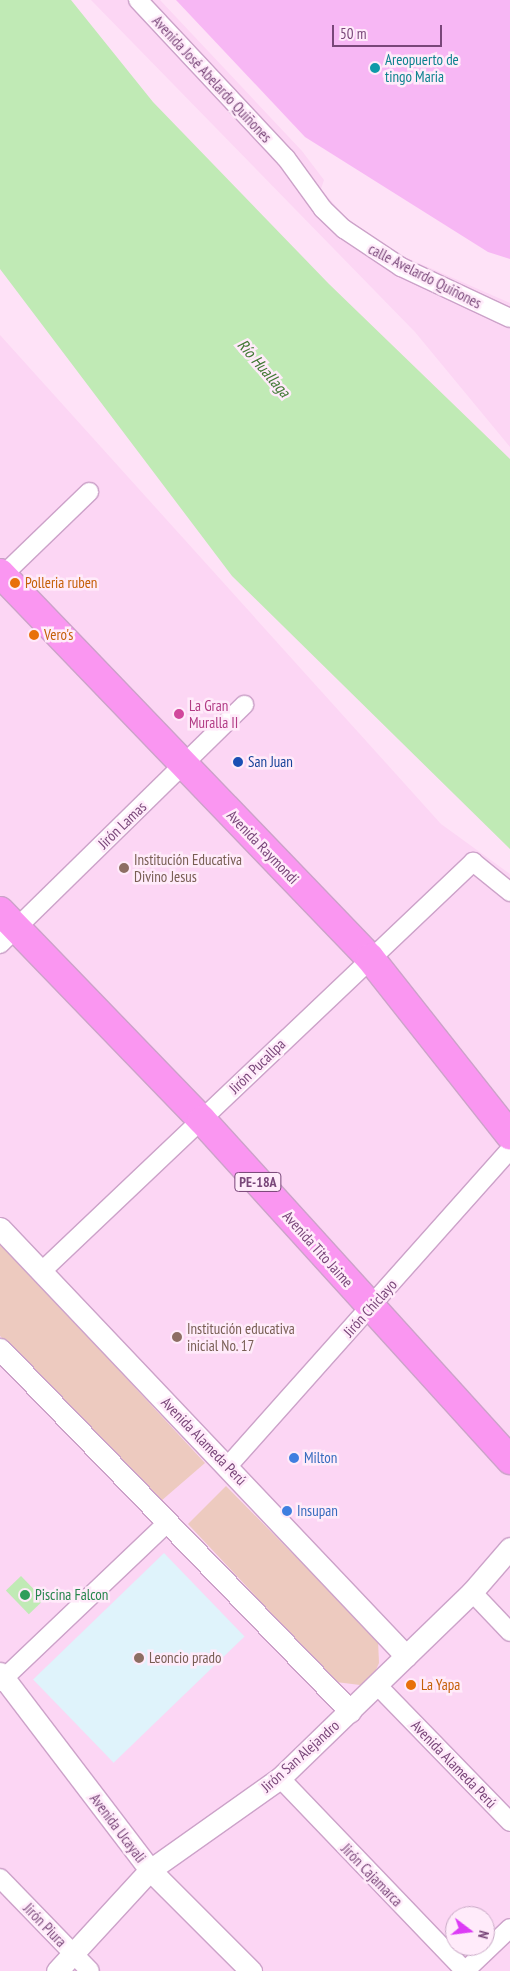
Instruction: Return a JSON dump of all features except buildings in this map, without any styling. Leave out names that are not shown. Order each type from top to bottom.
[{"type":"highway","name":"Avenida Raymondi","points":[[1,575],[370,958],[510,1135]]},
{"type":"highway","name":"Avenida Tito Jaime","points":[[6,928],[202,1120],[510,1460]]},
{"type":"street","name":"Avenida José Abelardo Quiñones","points":[[138,0],[286,158]]},
{"type":"street","name":"calle Avelardo Quiñones","points":[[286,158],[323,209],[368,249],[510,318]]},
{"type":"street","points":[[1,575],[89,492]]},
{"type":"street","name":"Jirón Lamas","points":[[6,928],[184,765],[244,705]]},
{"type":"street","name":"Jirón Pucallpa","points":[[42,1272],[370,958],[474,862],[510,892]]},
{"type":"street","name":"Jirón Chiclayo","points":[[228,1466],[371,1308],[510,1149]]},
{"type":"street","name":"Avenida Alameda Perú","points":[[0,1228],[228,1466],[406,1656]]},
{"type":"street","points":[[0,1349],[350,1710]]},
{"type":"street","points":[[2,1678],[167,1523]]},
{"type":"street","name":"Jirón San Alejandro","points":[[57,1971],[74,1955],[150,1870],[280,1778],[472,1592],[510,1548]]},
{"type":"street","points":[[472,1592],[510,1632]]},
{"type":"street","name":"Avenida Ucayali","points":[[2,1678],[150,1870],[251,1971]]},
{"type":"street","name":"Avenida Alameda Perú","points":[[376,1684],[510,1822]]},
{"type":"street","name":"Jirón Cajamarca","points":[[280,1778],[465,1971]]},
{"type":"street","name":"Jirón Piura","points":[[0,1878],[90,1971]]},
{"type":"street","points":[[465,1971],[510,1928]]},
{"type":"shaded area","points":[[91,0],[160,0],[302,151],[324,180],[321,189],[345,217],[396,253],[510,303],[510,447],[415,332]]},
{"type":"shaded area","points":[[0,335],[441,824],[510,874],[510,1971],[0,1971]]},
{"type":"shaded area","points":[[0,1242],[205,1463],[161,1501],[0,1336]]},
{"type":"shaded area","points":[[226,1486],[378,1640],[379,1663],[372,1679],[360,1685],[336,1682],[188,1524]]},
{"type":"shaded area","name":"Leoncio prado","points":[[164,1553],[245,1636],[114,1763],[33,1679]]},
{"type":"water","name":"Río Huallaga","points":[[0,0],[71,0],[153,102],[329,284],[510,459],[510,849],[232,576],[0,269]]},
{"type":"water","name":"Piscina Falcon","points":[[21,1576],[44,1600],[29,1614],[6,1591]]},
{"type":"place","name":"Areopuerto de tingo Maria","points":[[375,68]]},
{"type":"place","name":"Polleria ruben","points":[[15,583]]},
{"type":"place","name":"Vero's","points":[[34,635]]},
{"type":"place","name":"La Gran Muralla II","points":[[179,714]]},
{"type":"place","name":"San Juan","points":[[238,762]]},
{"type":"place","name":"Institución Educativa Divino Jesus","points":[[124,868]]},
{"type":"place","name":"Institución educativa inicial No. 17","points":[[177,1337]]},
{"type":"place","name":"Milton","points":[[294,1458]]},
{"type":"place","name":"Insupan","points":[[287,1511]]},
{"type":"place","name":"Piscina Falcon","points":[[25,1595]]},
{"type":"place","name":"Leoncio prado","points":[[139,1658]]},
{"type":"place","name":"La Yapa","points":[[411,1685]]}]
